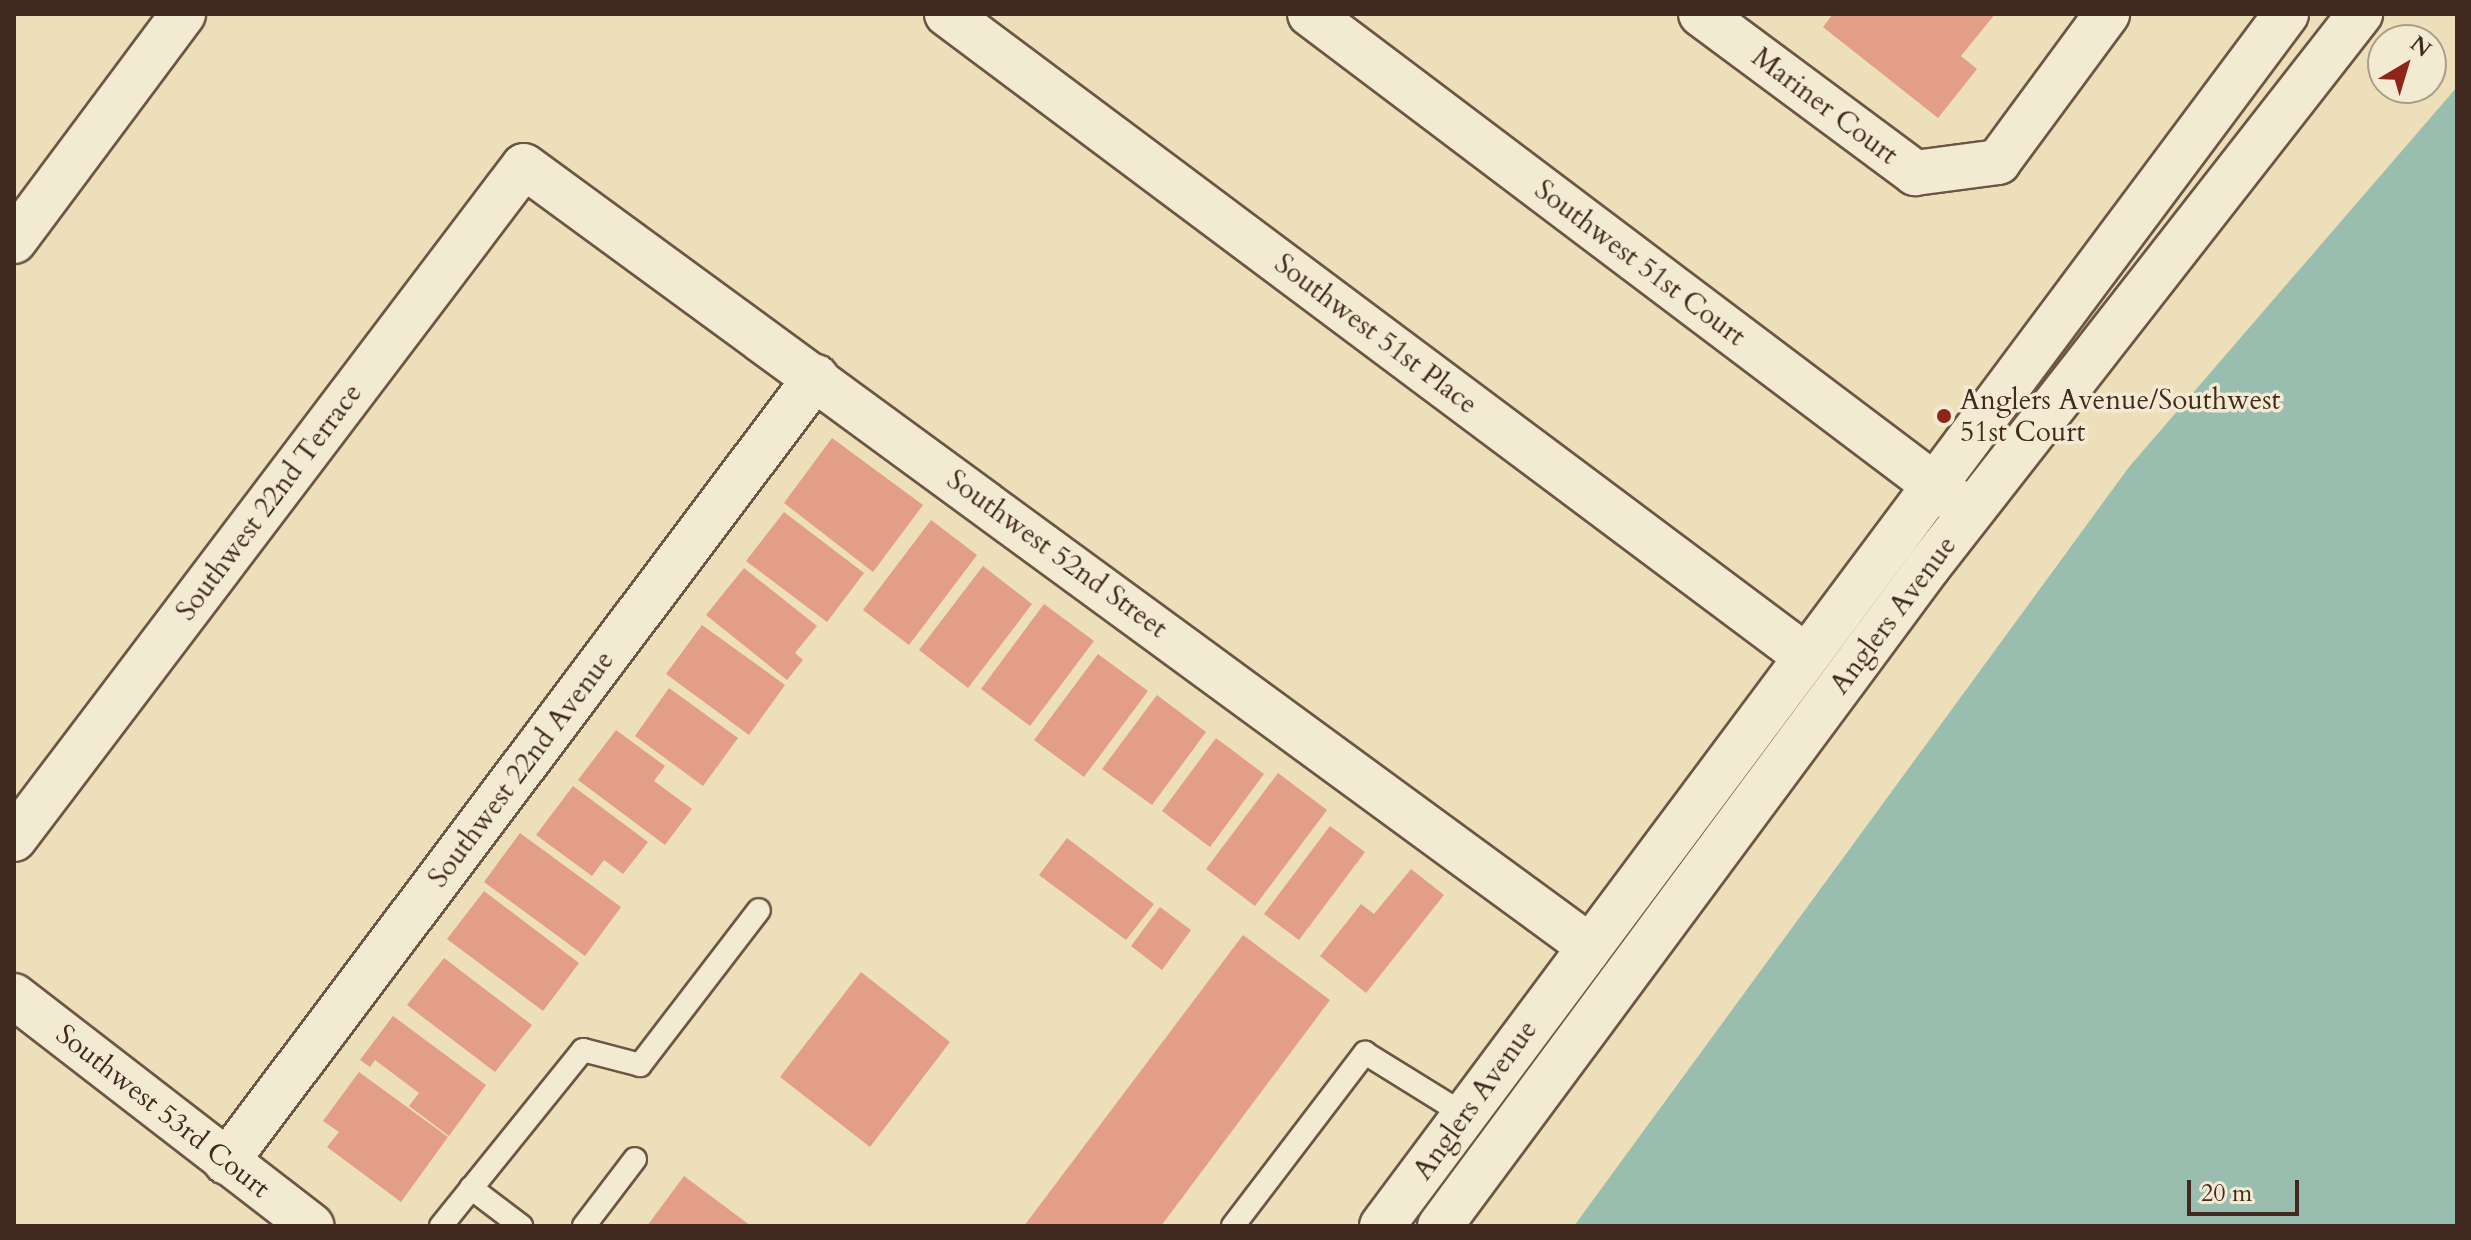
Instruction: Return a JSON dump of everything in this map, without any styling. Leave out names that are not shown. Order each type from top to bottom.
[{"type":"street","points":[[14,241],[183,14]]},
{"type":"street","name":"Southwest 51st Place","points":[[947,14],[1804,655]]},
{"type":"street","name":"Southwest 51st Court","points":[[1310,14],[1969,512]]},
{"type":"street","name":"Mariner Court","points":[[1701,14],[1915,173],[1956,171],[1998,162],[2107,14]]},
{"type":"street","name":"Anglers Avenue","points":[[1382,1226],[1931,483],[2286,14]]},
{"type":"street","name":"Anglers Avenue","points":[[1440,1226],[1969,512],[2360,14]]},
{"type":"street","name":"Southwest 52nd Street","points":[[524,166],[1589,946]]},
{"type":"street","name":"Southwest 22nd Terrace","points":[[14,839],[524,166]]},
{"type":"street","name":"Southwest 22nd Avenue","points":[[226,1162],[816,377]]},
{"type":"street","name":"Southwest 53rd Court","points":[[14,996],[312,1226]]},
{"type":"lane","points":[[441,1226],[583,1050],[640,1065],[759,910]]},
{"type":"lane","points":[[1233,1226],[1365,1053],[1465,1115]]},
{"type":"lane","points":[[584,1226],[635,1159]]},
{"type":"lane","points":[[471,1188],[521,1226]]},
{"type":"shaded area","points":[[2457,87],[2457,1226],[1574,1226],[2129,467],[2442,104],[2447,104],[2447,99]]},
{"type":"building","points":[[1833,14],[1995,14],[1961,56],[1977,69],[1938,118],[1823,27]]},
{"type":"building","points":[[832,438],[923,505],[873,572],[784,503]]},
{"type":"building","points":[[784,512],[864,573],[827,622],[746,561]]},
{"type":"building","points":[[931,520],[977,555],[909,645],[863,610]]},
{"type":"building","points":[[983,566],[1032,604],[968,688],[919,650]]},
{"type":"building","points":[[744,568],[817,626],[795,653],[803,660],[787,680],[706,615]]},
{"type":"building","points":[[1044,604],[1094,641],[1030,726],[981,689]]},
{"type":"building","points":[[702,625],[785,685],[749,735],[666,674]]},
{"type":"building","points":[[1098,654],[1148,691],[1084,777],[1034,740]]},
{"type":"building","points":[[669,688],[738,738],[703,786],[635,736]]},
{"type":"building","points":[[1157,695],[1206,732],[1152,805],[1102,769]]},
{"type":"building","points":[[616,730],[665,766],[654,781],[692,809],[665,845],[578,780]]},
{"type":"building","points":[[1216,738],[1264,774],[1210,847],[1162,811]]},
{"type":"building","points":[[1278,773],[1327,810],[1255,906],[1206,869]]},
{"type":"building","points":[[573,786],[648,842],[623,874],[604,860],[592,876],[536,835]]},
{"type":"building","points":[[1330,826],[1365,852],[1299,940],[1264,914]]},
{"type":"building","points":[[520,833],[621,907],[585,956],[484,882]]},
{"type":"building","points":[[1067,838],[1154,904],[1126,940],[1039,875]]},
{"type":"building","points":[[1411,869],[1444,895],[1366,993],[1320,956],[1361,904],[1374,914]]},
{"type":"building","points":[[484,891],[579,963],[543,1011],[447,939]]},
{"type":"building","points":[[1160,907],[1191,930],[1162,970],[1131,946]]},
{"type":"building","points":[[1243,935],[1330,1000],[1161,1226],[1024,1226]]},
{"type":"building","points":[[444,958],[532,1025],[495,1072],[407,1005]]},
{"type":"building","points":[[861,972],[950,1042],[870,1147],[780,1077]]},
{"type":"building","points":[[393,1016],[486,1085],[449,1136],[409,1106],[419,1093],[375,1060],[370,1067],[360,1060]]},
{"type":"building","points":[[359,1072],[448,1137],[401,1202],[327,1147],[339,1132],[323,1121]]},
{"type":"building","points":[[684,1176],[751,1226],[647,1226]]},
{"type":"place","name":"Anglers Avenue/Southwest 51st Court","points":[[1944,416]]}]
